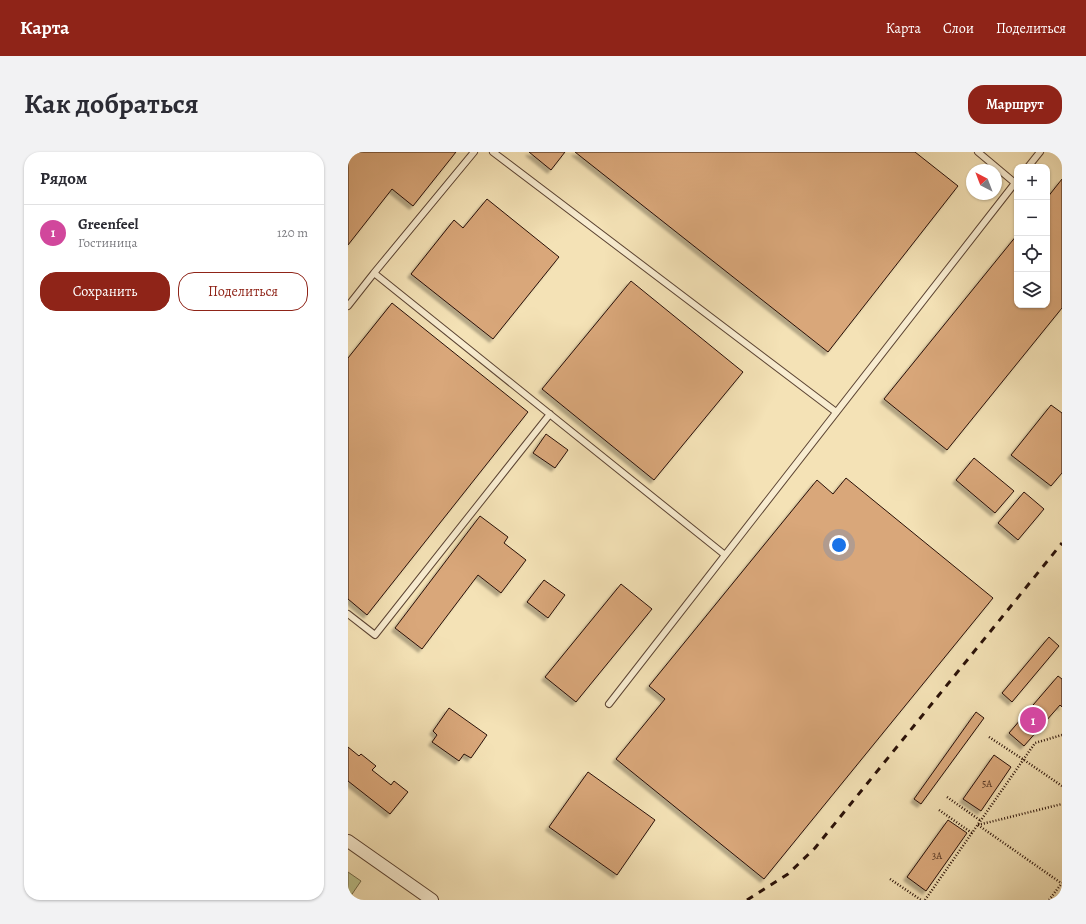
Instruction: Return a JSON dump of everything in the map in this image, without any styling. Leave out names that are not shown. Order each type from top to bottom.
[{"type":"street","points":[[348,842],[432,900]]},
{"type":"lane","points":[[348,306],[474,152]]},
{"type":"lane","points":[[493,152],[836,412]]},
{"type":"lane","points":[[978,152],[1014,180]]},
{"type":"lane","points":[[1030,164],[1040,152]]},
{"type":"lane","points":[[608,704],[1014,185]]},
{"type":"lane","points":[[374,273],[725,555]]},
{"type":"lane","points":[[348,614],[375,635],[550,414]]},
{"type":"path","points":[[925,900],[1035,743],[1062,735]]},
{"type":"path","points":[[989,737],[1062,786]]},
{"type":"path","points":[[947,797],[981,821]]},
{"type":"path","points":[[978,825],[1062,804]]},
{"type":"path","points":[[939,810],[972,833]]},
{"type":"path","points":[[978,825],[1062,883],[1049,900]]},
{"type":"path","points":[[890,879],[921,900]]},
{"type":"green space","points":[[348,872],[361,881],[348,900]]},
{"type":"building","points":[[348,152],[456,152],[413,206],[392,189],[348,245]]},
{"type":"building","points":[[529,152],[565,152],[551,170]]},
{"type":"building","points":[[575,152],[915,152],[958,186],[828,352]]},
{"type":"building","points":[[1062,179],[1062,308],[947,450],[884,399],[1014,239],[1014,308],[1050,308],[1050,194]]},
{"type":"building","points":[[487,199],[559,257],[493,339],[411,274],[454,220],[463,228]]},
{"type":"building","points":[[631,281],[743,372],[654,480],[542,389]]},
{"type":"building","points":[[392,303],[528,412],[367,615],[348,599],[348,358]]},
{"type":"building","points":[[1051,405],[1062,413],[1062,473],[1051,486],[1011,455]]},
{"type":"building","points":[[546,434],[568,450],[555,468],[533,453]]},
{"type":"building","points":[[974,458],[1014,491],[995,513],[956,480]]},
{"type":"building","points":[[846,478],[993,598],[764,879],[616,759],[665,699],[649,686],[817,480],[833,494]]},
{"type":"building","points":[[1024,492],[1044,509],[1018,540],[998,523]]},
{"type":"building","points":[[480,516],[508,537],[504,543],[526,560],[501,593],[478,575],[422,649],[395,628]]},
{"type":"building","points":[[544,580],[565,595],[548,618],[527,602]]},
{"type":"building","points":[[621,584],[652,609],[576,702],[545,677]]},
{"type":"building","points":[[1049,637],[1059,646],[1012,702],[1002,693]]},
{"type":"building","points":[[1058,676],[1062,679],[1062,707],[1060,705],[1024,746],[1009,733]]},
{"type":"building","points":[[449,708],[487,735],[471,758],[464,754],[459,761],[432,742],[437,735],[433,731]]},
{"type":"building","points":[[976,712],[984,718],[921,804],[914,799]]},
{"type":"building","points":[[348,747],[359,756],[361,754],[376,766],[372,770],[391,785],[394,781],[408,792],[390,814],[348,781]]},
{"type":"building","points":[[994,755],[1011,767],[981,811],[963,799]]},
{"type":"building","points":[[588,772],[655,820],[617,875],[549,827]]},
{"type":"building","points":[[948,820],[967,833],[926,891],[907,877]]},
{"type":"railway","points":[[747,900],[788,874],[815,848],[1062,543]]},
{"type":"place","name":"Greenfeel","points":[[1033,720]]}]
